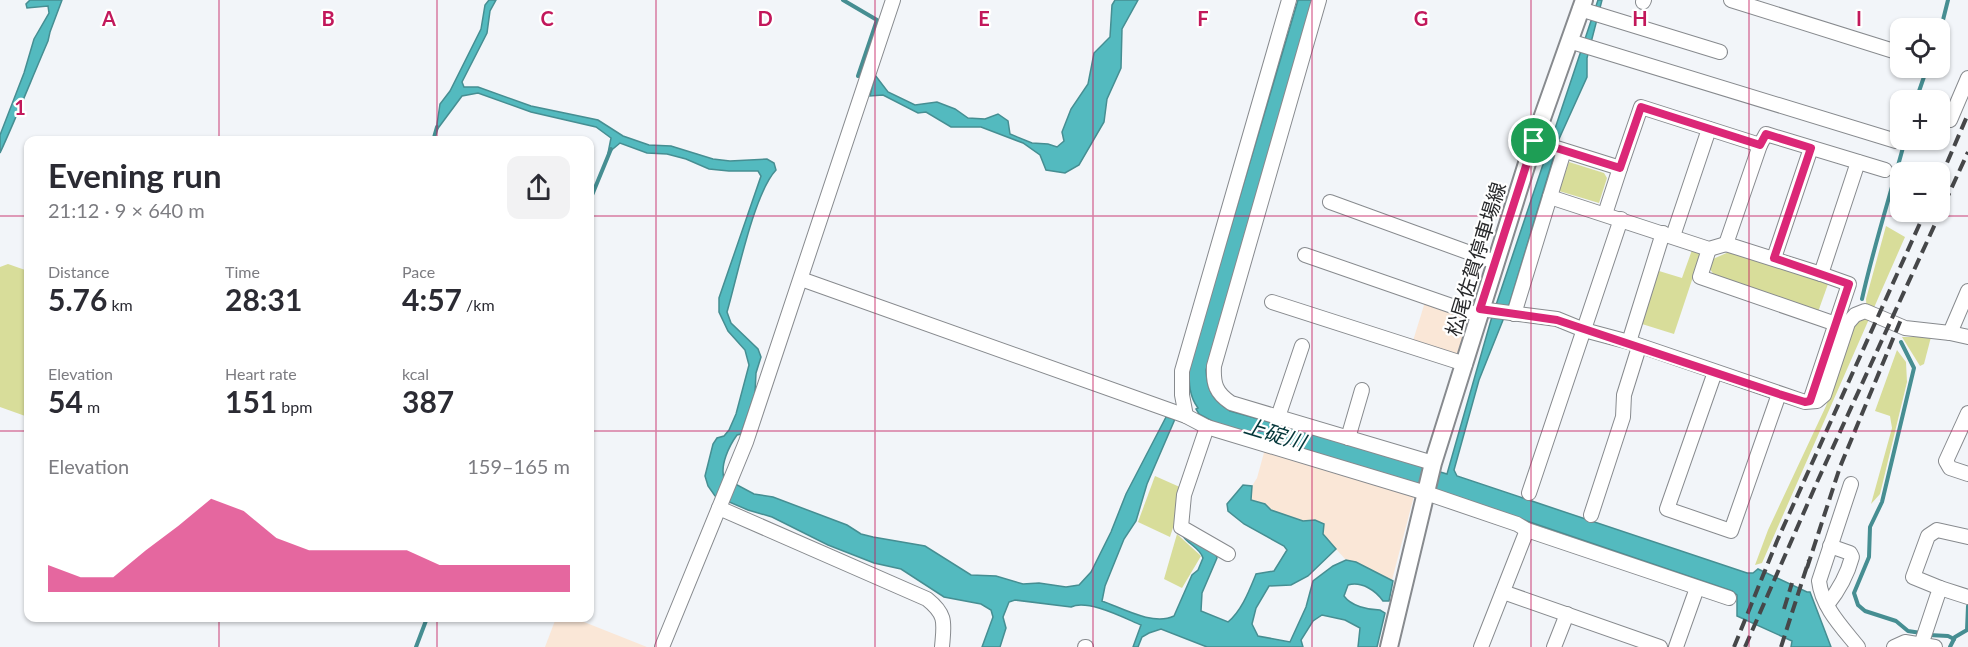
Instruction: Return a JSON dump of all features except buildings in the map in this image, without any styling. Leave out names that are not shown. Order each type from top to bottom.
[{"type":"main road","name":"松尾佐賀停車場線","points":[[1426,493],[1433,463],[1484,312],[1495,262],[1551,147],[1589,9]]},
{"type":"main road","points":[[1389,647],[1426,493]]},
{"type":"street","points":[[662,647],[746,442],[893,0]]},
{"type":"street","points":[[1186,416],[1182,395],[1182,371],[1289,0]]},
{"type":"street","points":[[1319,0],[1214,366],[1213,381],[1219,395],[1231,403],[1433,463]]},
{"type":"street","points":[[1731,0],[1890,50]]},
{"type":"street","points":[[1589,9],[1720,52]]},
{"type":"street","points":[[1581,44],[1890,139]]},
{"type":"street","points":[[1950,120],[1968,78]]},
{"type":"street","points":[[1605,214],[1641,107],[1760,145]]},
{"type":"street","points":[[1591,515],[1623,417],[1624,395],[1634,345],[1668,235],[1709,129]]},
{"type":"street","points":[[1726,244],[1760,145],[1766,134],[1885,170]]},
{"type":"street","points":[[1511,314],[1550,197],[1551,147],[1620,168]]},
{"type":"street","points":[[1774,258],[1811,148]]},
{"type":"street","points":[[1821,274],[1858,162]]},
{"type":"street","points":[[1550,197],[1709,249],[1726,244],[1849,284],[1810,401]]},
{"type":"street","points":[[1330,202],[1495,262]]},
{"type":"street","points":[[1529,493],[1621,219]]},
{"type":"street","points":[[1709,249],[1700,277],[1836,324]]},
{"type":"street","points":[[1305,255],[1484,312],[1557,320],[1805,402],[1817,401],[1824,394],[1848,324],[1855,315],[1865,311],[1905,328],[1950,333],[1968,338]]},
{"type":"street","points":[[801,279],[1186,416],[1207,427],[1426,493],[1517,524],[1527,530],[1729,598]]},
{"type":"street","points":[[1950,333],[1968,291]]},
{"type":"street","points":[[1272,302],[1465,364]]},
{"type":"street","points":[[1278,417],[1302,346]]},
{"type":"street","points":[[1715,372],[1666,509],[1712,526],[1731,531],[1779,394]]},
{"type":"street","points":[[1348,438],[1362,390]]},
{"type":"street","points":[[1968,413],[1946,461],[1950,468],[1968,474]]},
{"type":"street","points":[[1207,427],[1184,495],[1181,527],[1228,554]]},
{"type":"street","points":[[1851,484],[1819,581],[1827,605],[1858,647]]},
{"type":"street","points":[[720,505],[927,599],[938,608],[945,621],[942,647]]},
{"type":"street","points":[[1481,647],[1527,530]]},
{"type":"street","points":[[1967,596],[1913,577],[1928,536],[1938,530],[1968,537]]},
{"type":"street","points":[[1827,605],[1849,570],[1852,557],[1850,553],[1830,546]]},
{"type":"street","points":[[1676,647],[1697,588]]},
{"type":"street","points":[[1894,647],[1905,642],[1927,639],[1941,588]]},
{"type":"street","points":[[1503,592],[1660,647]]},
{"type":"street","points":[[1554,647],[1567,614]]},
{"type":"shaded area","points":[[1425,302],[1469,316],[1458,358],[1412,344]]},
{"type":"shaded area","points":[[1265,449],[1415,492],[1391,584],[1346,560],[1336,549],[1251,500],[1252,486],[1257,478]]},
{"type":"shaded area","points":[[554,622],[584,622],[647,647],[545,647]]},
{"type":"green space","points":[[1569,162],[1604,173],[1607,178],[1599,203],[1559,191]]},
{"type":"green space","points":[[1886,226],[1905,237],[1762,563],[1755,565],[1768,530],[1826,406],[1856,322],[1867,316],[1866,299]]},
{"type":"green space","points":[[1692,250],[1701,253],[1674,334],[1642,324],[1659,271],[1682,278]]},
{"type":"green space","points":[[1731,251],[1828,284],[1818,312],[1716,278],[1710,269],[1713,259]]},
{"type":"green space","points":[[8,264],[24,270],[24,416],[0,407],[0,267]]},
{"type":"green space","points":[[1902,337],[1931,337],[1924,364],[1920,366]]},
{"type":"green space","points":[[1897,350],[1906,362],[1907,382],[1880,494],[1871,504],[1892,428],[1890,416],[1875,411]]},
{"type":"green space","points":[[1155,476],[1182,488],[1178,512],[1170,537],[1138,522]]},
{"type":"green space","points":[[1177,534],[1201,556],[1182,588],[1164,579]]},
{"type":"water","points":[[30,0],[62,0],[48,41],[0,153],[0,135],[24,73],[34,39],[49,13],[48,6],[27,8],[26,4]]},
{"type":"water","points":[[489,0],[496,0],[490,11],[487,33],[462,82],[464,87],[478,87],[531,106],[598,120],[623,136],[649,145],[671,146],[713,159],[730,161],[767,159],[774,163],[776,170],[760,197],[753,216],[727,312],[731,323],[758,349],[761,357],[756,373],[755,393],[741,434],[737,435],[726,456],[723,467],[724,478],[754,494],[773,497],[847,525],[861,534],[925,546],[971,575],[996,576],[1023,584],[1039,583],[1066,587],[1079,585],[1091,572],[1111,532],[1126,494],[1166,417],[1175,419],[1147,484],[1136,521],[1124,539],[1105,586],[1102,601],[1147,617],[1166,619],[1174,616],[1192,575],[1198,570],[1203,558],[1183,536],[1215,552],[1217,558],[1202,593],[1201,611],[1228,622],[1241,606],[1256,574],[1274,571],[1287,550],[1284,546],[1244,524],[1228,511],[1227,504],[1243,485],[1252,486],[1251,500],[1303,521],[1315,520],[1324,524],[1323,534],[1336,549],[1308,576],[1291,585],[1269,586],[1256,608],[1252,624],[1258,636],[1290,642],[1306,607],[1313,581],[1333,566],[1346,560],[1356,562],[1393,581],[1389,601],[1383,601],[1373,590],[1358,584],[1348,585],[1344,596],[1355,605],[1385,613],[1377,647],[1358,647],[1360,628],[1345,620],[1322,615],[1313,621],[1301,640],[1303,647],[1207,647],[1161,629],[1142,637],[1138,647],[1133,647],[1141,625],[1116,614],[1087,605],[1071,607],[1015,600],[1009,602],[1003,617],[1006,628],[1000,647],[982,647],[993,617],[991,610],[981,604],[944,597],[901,569],[874,563],[828,545],[772,517],[715,496],[705,476],[713,444],[717,438],[724,436],[729,430],[736,414],[749,365],[745,350],[728,331],[719,312],[719,298],[761,176],[758,171],[709,169],[686,159],[667,154],[647,153],[620,143],[608,153],[611,138],[596,127],[531,112],[478,93],[462,96],[436,131],[440,104],[450,91],[481,29],[485,5]]},
{"type":"water","points":[[1115,0],[1138,0],[1122,29],[1121,68],[1107,99],[1104,122],[1079,165],[1065,173],[1046,170],[1040,155],[1023,143],[981,127],[951,127],[926,112],[918,113],[883,95],[870,96],[875,75],[888,92],[915,105],[937,102],[955,109],[968,118],[985,119],[998,114],[1008,121],[1010,134],[1032,143],[1057,147],[1064,141],[1062,132],[1071,109],[1088,84],[1094,53],[1110,37],[1112,5]]},
{"type":"water","name":"上碇川","points":[[1298,0],[1314,0],[1206,370],[1209,389],[1219,403],[1230,411],[1413,462],[1447,474],[1491,320],[1598,0],[1602,0],[1587,58],[1587,77],[1559,139],[1509,305],[1479,380],[1454,470],[1457,476],[1747,573],[1753,573],[1758,569],[1810,592],[1831,647],[1791,647],[1792,641],[1737,616],[1737,595],[1732,591],[1415,483],[1223,427],[1199,414],[1190,389],[1189,368]]},
{"type":"waterway","points":[[843,0],[877,20],[858,76]]},
{"type":"waterway","points":[[1944,18],[1948,0]]},
{"type":"waterway","points":[[1919,90],[1924,78]]},
{"type":"waterway","points":[[434,136],[437,127]]},
{"type":"waterway","points":[[594,190],[611,149]]},
{"type":"waterway","points":[[1862,299],[1902,150]]},
{"type":"waterway","points":[[1901,342],[1914,368],[1882,502],[1870,527],[1869,557],[1854,593],[1858,605],[1865,611],[1896,621],[1908,631],[1921,633]]},
{"type":"waterway","points":[[1950,647],[1955,637],[1967,630],[1968,606]]},
{"type":"waterway","points":[[416,647],[425,622]]},
{"type":"waterway","points":[[1929,635],[1948,636],[1954,639]]},
{"type":"railway","points":[[1947,162],[1968,114]]},
{"type":"railway","points":[[1745,647],[1818,480],[1968,152]]},
{"type":"railway","points":[[1734,647],[1777,541],[1921,222]]},
{"type":"railway","points":[[1807,568],[1840,467],[1902,317]]},
{"type":"railway","points":[[1781,647],[1809,560]]},
{"type":"railway","points":[[1784,609],[1792,583]]},
{"type":"route","points":[[1641,107],[1760,145],[1766,134],[1811,148],[1774,258],[1849,284],[1810,401],[1805,402],[1779,394],[1629,342],[1557,320],[1480,309],[1534,141],[1620,168],[1641,107]]}]
